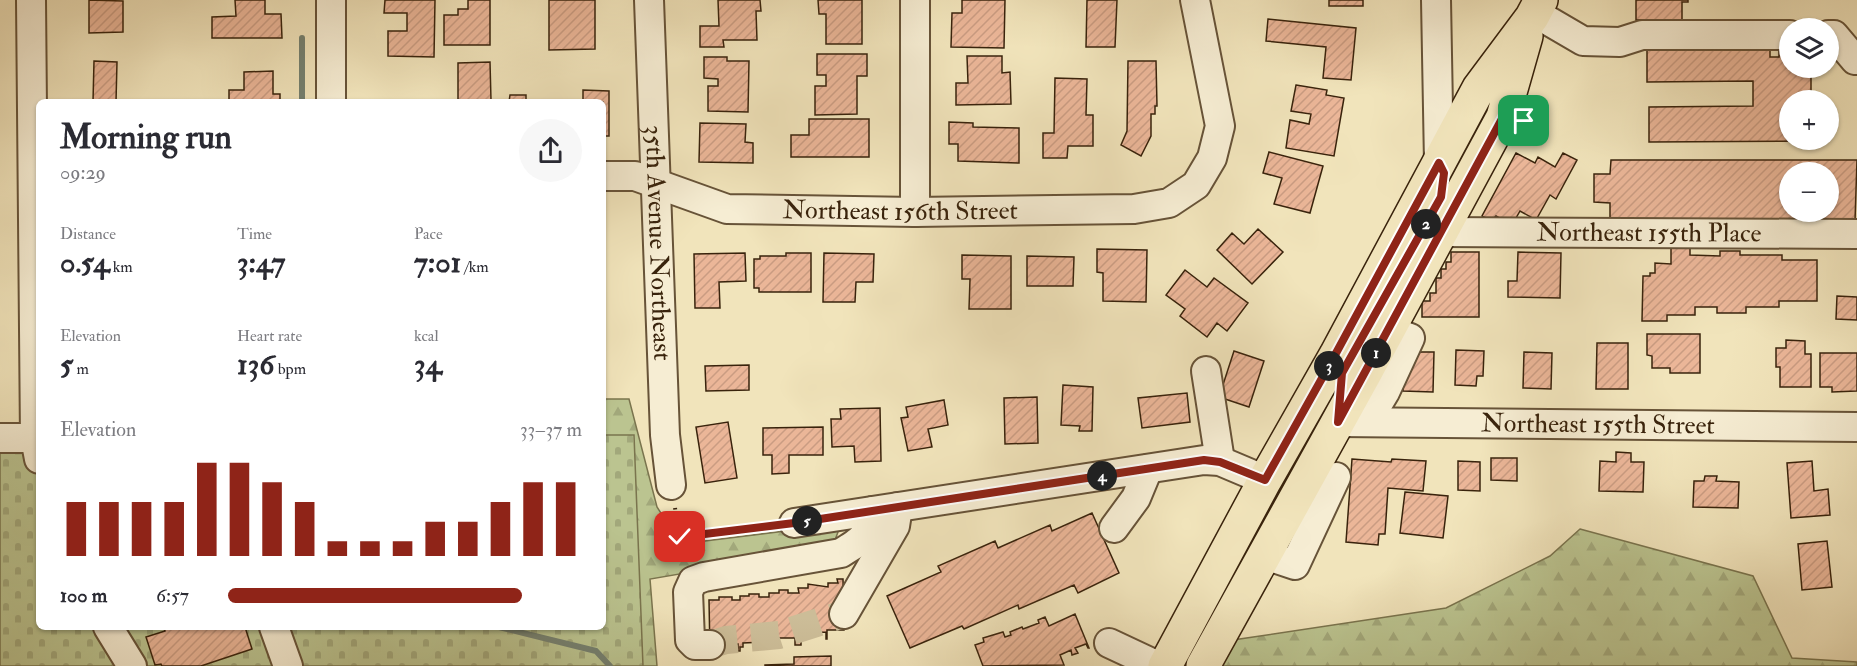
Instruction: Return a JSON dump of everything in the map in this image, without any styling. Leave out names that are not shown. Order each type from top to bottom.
[{"type":"main road","points":[[1165,666],[1479,88],[1536,10]]},
{"type":"main road","points":[[1203,666],[1264,555],[1352,422],[1389,330],[1503,117],[1515,115],[1536,10]]},
{"type":"main road","points":[[1352,422],[1342,373],[1441,197],[1444,173],[1439,163]]},
{"type":"street","points":[[31,0],[36,176]]},
{"type":"street","points":[[331,0],[331,99]]},
{"type":"street","name":"35th Avenue Northeast","points":[[649,0],[665,435],[671,485]]},
{"type":"street","points":[[915,0],[915,212]]},
{"type":"street","name":"Northeast 156th Street","points":[[606,176],[634,176],[727,210],[915,212],[1134,209],[1169,203],[1196,185],[1212,158],[1220,126],[1195,0]]},
{"type":"street","points":[[1436,0],[1439,163]]},
{"type":"street","points":[[1536,10],[1583,41],[1620,42],[1642,34],[1779,34]]},
{"type":"street","name":"Northeast 155th Place","points":[[1441,232],[1613,241],[1857,234]]},
{"type":"street","points":[[1206,371],[1206,467]]},
{"type":"street","name":"Northeast 155th Street","points":[[1352,422],[1857,427]]},
{"type":"street","points":[[0,438],[36,448]]},
{"type":"street","points":[[794,523],[1148,469],[1206,467],[1265,480]]},
{"type":"street","points":[[1114,528],[1136,498],[1148,469]]},
{"type":"street","points":[[1264,555],[1294,565],[1336,477]]},
{"type":"street","points":[[844,614],[896,526],[886,509]]},
{"type":"street","points":[[710,645],[695,645],[690,640],[688,592],[693,581],[704,577],[841,553],[858,543],[886,509]]},
{"type":"street","points":[[110,630],[132,666]]},
{"type":"street","points":[[275,630],[288,666]]},
{"type":"street","points":[[1109,643],[1158,666]]},
{"type":"path","points":[[671,485],[680,537],[794,523]]},
{"type":"green space","points":[[606,399],[629,399],[657,507],[681,544],[841,524],[832,548],[650,579],[657,666],[424,666],[589,630],[606,630]]},
{"type":"green space","points":[[606,435],[634,435],[643,666],[0,666],[0,443],[36,442],[36,630],[606,630]]},
{"type":"green space","points":[[1580,529],[1753,576],[1792,658],[1857,662],[1857,666],[1218,666],[1233,640],[1446,608],[1550,556]]},
{"type":"building","points":[[89,0],[123,1],[123,32],[89,33]]},
{"type":"building","points":[[235,0],[265,0],[265,14],[281,14],[282,38],[212,38],[212,17],[236,16]]},
{"type":"building","points":[[385,0],[435,0],[434,57],[388,56],[388,31],[407,31],[407,13],[384,13]]},
{"type":"building","points":[[468,0],[490,0],[490,45],[444,45],[444,15],[458,15],[458,9],[468,9]]},
{"type":"building","points":[[549,0],[595,0],[595,49],[549,50]]},
{"type":"building","points":[[718,0],[760,0],[761,11],[756,11],[757,40],[723,40],[724,47],[700,47],[700,26],[719,26]]},
{"type":"building","points":[[818,0],[862,0],[862,44],[826,44],[826,14],[819,14]]},
{"type":"building","points":[[962,0],[1005,0],[1004,48],[951,47],[952,13],[962,13]]},
{"type":"building","points":[[1087,0],[1117,0],[1115,47],[1086,47]]},
{"type":"building","points":[[1329,0],[1363,0],[1363,6],[1329,6]]},
{"type":"building","points":[[1636,0],[1688,0],[1688,2],[1682,2],[1682,20],[1636,20]]},
{"type":"building","points":[[1268,19],[1356,28],[1351,80],[1323,78],[1326,47],[1266,41]]},
{"type":"building","points":[[1647,39],[1770,39],[1770,57],[1779,57],[1779,78],[1811,78],[1811,90],[1779,90],[1779,141],[1649,142],[1649,107],[1753,106],[1753,81],[1647,82]]},
{"type":"building","points":[[817,54],[867,54],[867,76],[857,76],[857,114],[815,115],[815,86],[826,86],[826,75],[817,75]]},
{"type":"building","points":[[967,56],[1002,56],[1002,73],[1010,72],[1011,104],[956,105],[956,83],[968,83]]},
{"type":"building","points":[[704,57],[727,57],[727,61],[749,61],[748,112],[708,111],[708,86],[718,86],[718,79],[704,78]]},
{"type":"building","points":[[94,61],[117,62],[116,99],[93,99]]},
{"type":"building","points":[[1128,61],[1156,61],[1157,106],[1155,106],[1155,114],[1151,114],[1151,136],[1141,156],[1121,145],[1127,131]]},
{"type":"building","points":[[490,62],[491,99],[458,99],[458,63]]},
{"type":"building","points":[[273,71],[273,94],[280,94],[280,99],[229,99],[229,90],[244,90],[244,72]]},
{"type":"building","points":[[1055,78],[1087,79],[1086,115],[1093,115],[1093,146],[1068,146],[1067,158],[1043,158],[1043,133],[1054,133]]},
{"type":"building","points":[[1296,85],[1327,90],[1326,95],[1344,98],[1334,156],[1286,148],[1290,120],[1309,124],[1311,114],[1291,111]]},
{"type":"building","points":[[583,90],[609,91],[609,136],[606,136],[606,99],[583,99]]},
{"type":"building","points":[[510,95],[526,95],[526,99],[509,99]]},
{"type":"building","points":[[809,119],[869,119],[869,157],[791,157],[791,135],[809,135]]},
{"type":"building","points":[[949,122],[973,123],[973,127],[1019,128],[1019,163],[958,161],[958,144],[949,144]]},
{"type":"building","points":[[700,123],[746,124],[745,142],[753,143],[753,163],[699,162]]},
{"type":"building","points":[[1269,152],[1323,166],[1310,213],[1274,204],[1282,178],[1263,173]]},
{"type":"building","points":[[1516,153],[1535,163],[1538,157],[1555,167],[1563,153],[1577,160],[1556,199],[1550,195],[1536,220],[1520,211],[1512,225],[1496,216],[1491,221],[1482,216]]},
{"type":"building","points":[[1611,160],[1857,160],[1855,221],[1839,221],[1839,162],[1779,162],[1779,220],[1610,219],[1610,203],[1594,202],[1594,174],[1610,174]]},
{"type":"building","points":[[1258,229],[1283,252],[1252,284],[1217,250],[1232,233],[1244,244]]},
{"type":"building","points":[[1671,247],[1690,247],[1690,255],[1720,256],[1720,251],[1740,251],[1740,255],[1782,255],[1782,260],[1817,260],[1817,301],[1779,301],[1779,307],[1746,307],[1746,313],[1717,313],[1717,307],[1695,307],[1695,315],[1667,315],[1667,321],[1642,321],[1643,276],[1655,273],[1655,263],[1671,264]]},
{"type":"building","points":[[1097,249],[1147,250],[1146,302],[1103,301],[1103,273],[1097,272]]},
{"type":"building","points":[[1451,252],[1479,252],[1479,317],[1422,317],[1422,301],[1430,301],[1430,293],[1436,293],[1436,278],[1441,278],[1441,269],[1446,269],[1446,262],[1451,262]]},
{"type":"building","points":[[1518,252],[1561,253],[1560,298],[1508,297],[1508,281],[1517,281]]},
{"type":"building","points":[[745,253],[746,281],[719,282],[720,308],[695,308],[694,254]]},
{"type":"building","points":[[786,253],[811,253],[811,292],[759,292],[759,288],[754,288],[754,259],[760,259],[760,256],[786,256]]},
{"type":"building","points":[[824,253],[874,254],[873,282],[856,282],[855,302],[823,302]]},
{"type":"building","points":[[962,255],[1011,256],[1011,309],[969,309],[970,279],[962,279]]},
{"type":"building","points":[[1027,256],[1074,257],[1073,286],[1027,286]]},
{"type":"building","points":[[1185,270],[1207,287],[1214,278],[1248,303],[1227,331],[1217,323],[1207,337],[1180,316],[1185,309],[1166,295]]},
{"type":"building","points":[[1837,296],[1857,297],[1857,320],[1836,319]]},
{"type":"building","points":[[1647,334],[1700,334],[1700,373],[1670,373],[1670,368],[1652,368],[1652,356],[1647,355]]},
{"type":"building","points":[[1786,340],[1805,341],[1805,354],[1811,354],[1811,387],[1780,387],[1780,367],[1776,367],[1776,348],[1786,348]]},
{"type":"building","points":[[1597,343],[1628,343],[1628,389],[1596,389]]},
{"type":"building","points":[[1456,350],[1484,351],[1483,376],[1477,376],[1476,386],[1455,385]]},
{"type":"building","points":[[1234,351],[1264,361],[1249,407],[1219,397]]},
{"type":"building","points":[[1412,352],[1434,352],[1433,392],[1403,391],[1404,366]]},
{"type":"building","points":[[1524,352],[1552,353],[1551,389],[1523,388]]},
{"type":"building","points":[[1820,353],[1857,353],[1857,391],[1832,392],[1832,387],[1820,387]]},
{"type":"building","points":[[749,365],[749,390],[706,391],[705,366]]},
{"type":"building","points":[[1063,385],[1093,387],[1092,431],[1079,431],[1080,426],[1061,425]]},
{"type":"building","points":[[1187,393],[1190,422],[1142,428],[1138,398]]},
{"type":"building","points":[[1037,397],[1038,443],[1005,444],[1004,398]]},
{"type":"building","points":[[944,400],[948,425],[928,429],[932,447],[908,451],[901,418],[908,417],[906,407]]},
{"type":"building","points":[[880,408],[881,461],[855,462],[854,446],[832,447],[831,419],[841,419],[840,409]]},
{"type":"building","points":[[728,422],[737,478],[705,483],[696,427]]},
{"type":"building","points":[[823,427],[823,455],[789,455],[789,473],[772,474],[772,455],[763,455],[763,428]]},
{"type":"building","points":[[1616,452],[1631,453],[1631,462],[1644,462],[1643,492],[1599,491],[1600,461],[1616,462]]},
{"type":"building","points":[[1491,458],[1517,458],[1517,481],[1491,480]]},
{"type":"building","points":[[1352,459],[1391,462],[1392,459],[1426,461],[1423,491],[1388,488],[1385,534],[1379,534],[1378,545],[1346,542]]},
{"type":"building","points":[[1458,461],[1480,462],[1480,491],[1458,490]]},
{"type":"building","points":[[1812,461],[1814,491],[1828,489],[1830,515],[1791,518],[1787,463]]},
{"type":"building","points":[[1705,476],[1717,476],[1716,481],[1739,482],[1738,508],[1693,507],[1694,481],[1704,481]]},
{"type":"building","points":[[1405,492],[1448,496],[1443,538],[1400,533]]},
{"type":"building","points":[[1092,513],[1119,573],[1078,593],[1074,585],[1019,609],[1018,605],[964,629],[962,626],[910,648],[887,596],[941,572],[938,566],[995,541],[998,548],[1050,525],[1052,531]]},
{"type":"building","points":[[1827,541],[1832,587],[1802,590],[1798,544]]},
{"type":"building","points":[[837,579],[843,579],[844,630],[827,630],[827,639],[826,632],[801,633],[801,645],[795,645],[795,638],[772,638],[769,648],[766,648],[766,642],[743,643],[740,651],[738,651],[738,644],[712,645],[710,653],[709,600],[732,597],[732,600],[740,600],[740,596],[749,596],[749,594],[769,597],[769,593],[779,593],[779,590],[799,593],[798,588],[808,588],[808,584],[828,587],[828,583],[838,583]]},
{"type":"building","points":[[1075,614],[1089,648],[1086,644],[1075,648],[1078,653],[1072,655],[1071,650],[1060,655],[1064,665],[983,666],[975,645],[984,642],[983,638],[1003,632],[1005,637],[1011,635],[1010,632],[1039,623],[1038,620],[1045,617],[1049,626]]},
{"type":"building","points":[[246,630],[252,649],[201,666],[155,665],[146,637],[165,631]]},
{"type":"building","points":[[831,656],[831,666],[765,666],[794,664],[794,657]]},
{"type":"waterway","points":[[302,38],[302,99]]},
{"type":"waterway","points":[[511,630],[596,651],[610,666]]},
{"type":"tunnel","points":[[710,645],[726,640],[779,635],[844,614]]},
{"type":"route","points":[[680,537],[794,523],[1204,460],[1220,462],[1265,480],[1439,163],[1444,173],[1441,197],[1342,373],[1338,422],[1506,109],[1524,121]]}]
